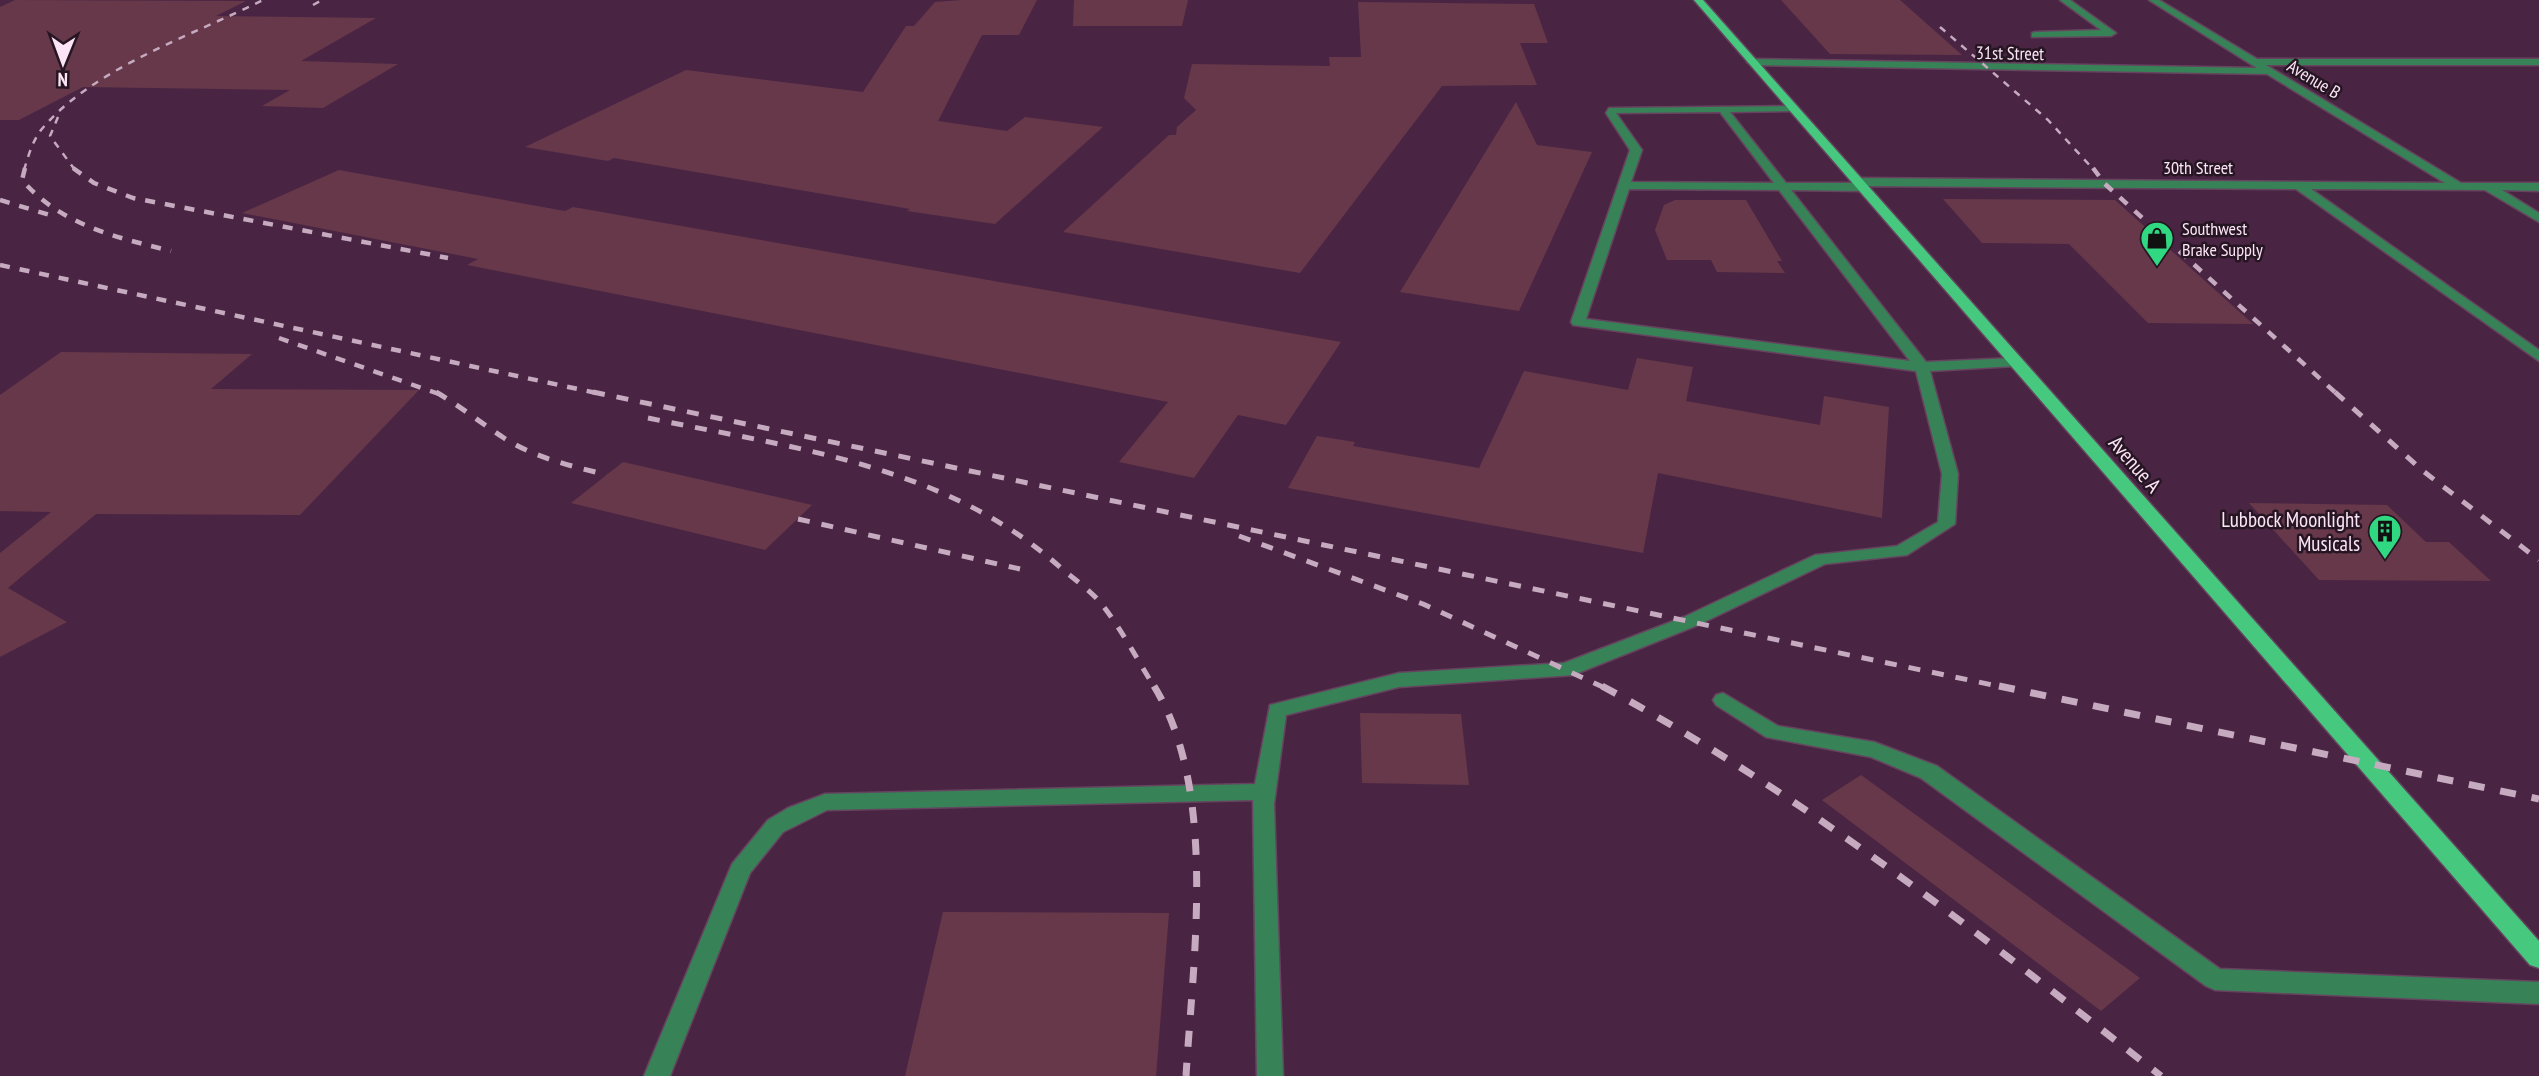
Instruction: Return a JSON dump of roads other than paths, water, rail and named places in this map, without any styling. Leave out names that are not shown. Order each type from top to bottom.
[{"type":"main road","name":"Avenue A","points":[[1698,0],[2539,958]]},
{"type":"street","points":[[2035,35],[2111,33],[2064,0]]},
{"type":"street","name":"Avenue B","points":[[2153,0],[2458,186]]},
{"type":"street","name":"31st Street","points":[[1752,62],[2268,71]]},
{"type":"street","points":[[2253,62],[2539,62]]},
{"type":"street","points":[[1270,1076],[1265,792],[1277,710],[1399,680],[1566,670],[1690,621],[1821,559],[1901,551],[1946,524],[1950,474],[1922,367],[1723,108]]},
{"type":"street","points":[[1792,108],[1612,110],[1611,113],[1636,150],[1578,323],[1922,367],[2015,362]]},
{"type":"street","name":"30th Street","points":[[1625,185],[2539,187]]},
{"type":"street","points":[[2298,185],[2539,357]]},
{"type":"street","points":[[2488,187],[2539,218]]},
{"type":"street","points":[[1723,700],[1773,732],[1874,750],[1929,772],[2215,979],[2539,993]]},
{"type":"street","points":[[657,1076],[740,870],[759,842],[784,817],[825,802],[1265,792]]},
{"type":"railway","points":[[24,170],[41,130],[62,108],[87,89],[145,55],[263,0]]},
{"type":"railway","points":[[313,5],[322,0]]},
{"type":"railway","points":[[1940,27],[2048,120],[2094,170]]},
{"type":"railway","points":[[58,117],[50,136],[74,169]]},
{"type":"railway","points":[[25,168],[22,180],[37,195],[72,219],[110,234],[171,251]]},
{"type":"railway","points":[[2093,168],[2105,184],[2337,394]]},
{"type":"railway","points":[[74,169],[94,183],[133,198],[448,258]]},
{"type":"railway","points":[[0,200],[53,216]]},
{"type":"railway","points":[[0,265],[601,394]]},
{"type":"railway","points":[[279,338],[439,394]]},
{"type":"railway","points":[[436,392],[528,451],[607,475]]},
{"type":"railway","points":[[593,392],[2007,688]]},
{"type":"railway","points":[[2335,392],[2423,471],[2539,560]]},
{"type":"railway","points":[[648,418],[812,451],[918,483],[968,505],[1016,533],[1095,596],[1118,626],[1155,688]]},
{"type":"railway","points":[[798,519],[1020,569]]},
{"type":"railway","points":[[1239,536],[1423,604],[1605,688]]},
{"type":"railway","points":[[1602,686],[1676,728],[1820,820],[2026,971],[2161,1076]]},
{"type":"railway","points":[[1999,686],[2539,799]]},
{"type":"railway","points":[[1155,688],[1174,728],[1187,774],[1194,824],[1196,928],[1186,1076]]},
{"type":"place","name":"Southwest Brake Supply","points":[[2157,268]]},
{"type":"place","name":"Lubbock Moonlight Musicals","points":[[2385,561]]}]
